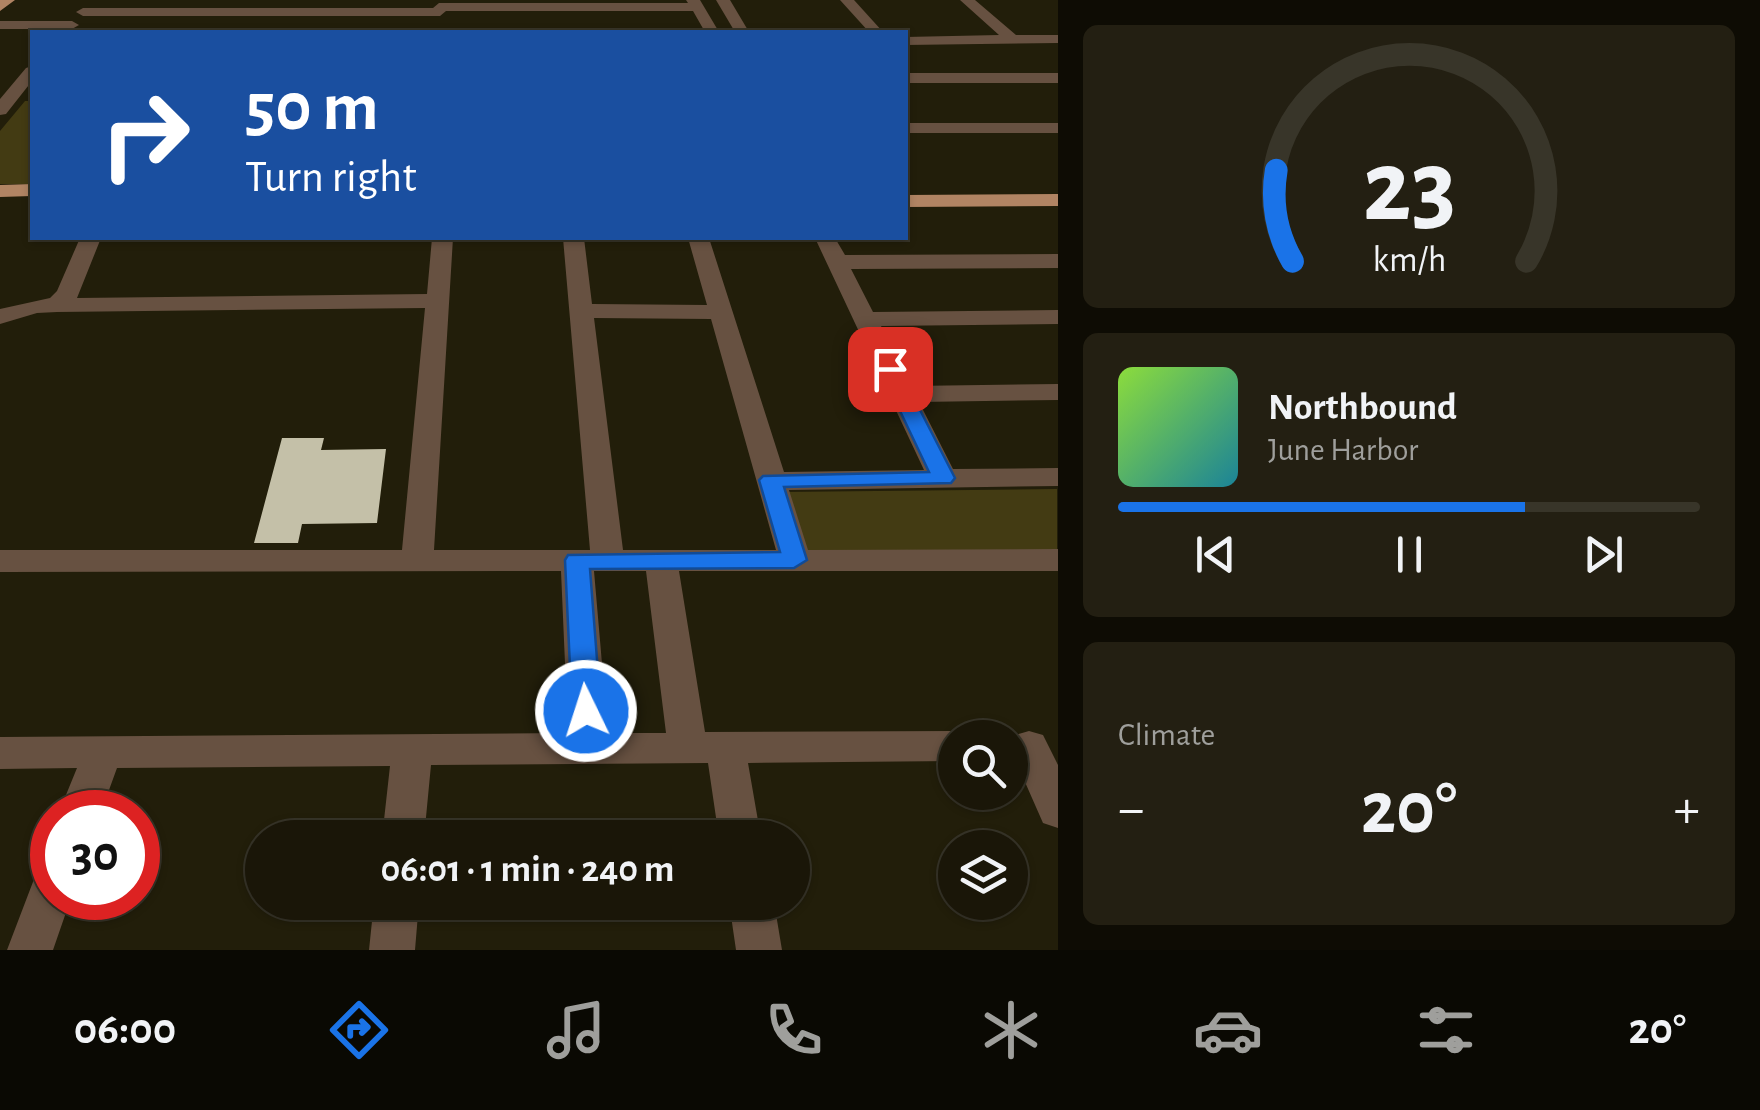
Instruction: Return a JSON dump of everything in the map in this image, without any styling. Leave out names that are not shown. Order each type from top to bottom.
[{"type":"main road","points":[[0,7],[8,0]]},
{"type":"main road","points":[[908,187],[1058,186]]},
{"type":"main road","points":[[0,190],[30,198]]},
{"type":"main road","points":[[0,190],[4,196],[0,202]]},
{"type":"main road","points":[[0,202],[30,198]]},
{"type":"main road","points":[[908,201],[1058,200]]},
{"type":"street","points":[[724,0],[739,26]]},
{"type":"street","points":[[847,0],[874,30]]},
{"type":"street","points":[[967,0],[1014,40]]},
{"type":"street","points":[[0,25],[69,29],[88,6],[134,12],[172,6],[439,6],[522,13],[702,15],[739,26]]},
{"type":"street","points":[[120,30],[134,12]]},
{"type":"street","points":[[908,41],[1058,39]]},
{"type":"street","points":[[0,110],[30,74]]},
{"type":"street","points":[[908,78],[1058,78]]},
{"type":"street","points":[[13,94],[30,94]]},
{"type":"street","points":[[908,128],[1058,128]]},
{"type":"street","points":[[57,305],[68,294],[89,240]]},
{"type":"street","points":[[417,561],[443,240]]},
{"type":"street","points":[[573,240],[581,312],[593,560],[589,748]]},
{"type":"street","points":[[700,240],[794,560]]},
{"type":"street","points":[[826,240],[943,478]]},
{"type":"street","points":[[837,262],[1058,261]]},
{"type":"street","points":[[0,317],[34,306],[57,305],[438,300]]},
{"type":"street","points":[[581,312],[721,312]]},
{"type":"street","points":[[865,318],[1058,317]]},
{"type":"street","points":[[902,394],[1058,392]]},
{"type":"street","points":[[771,480],[1058,477]]},
{"type":"street","points":[[661,560],[706,748],[733,820]]},
{"type":"street","points":[[0,561],[1058,560]]},
{"type":"street","points":[[0,752],[938,746]]},
{"type":"street","points":[[1032,746],[1058,811]]},
{"type":"street","points":[[405,820],[412,750]]},
{"type":"street","points":[[88,790],[103,752]]},
{"type":"street","points":[[30,950],[41,920]]},
{"type":"street","points":[[392,950],[395,920]]},
{"type":"street","points":[[754,920],[759,950]]},
{"type":"shaded area","points":[[25,101],[30,101],[30,184],[0,184],[0,131]]},
{"type":"shaded area","points":[[1057,489],[1057,551],[802,554],[782,492]]},
{"type":"building","points":[[282,438],[324,438],[321,450],[386,449],[377,523],[302,524],[298,543],[254,543]]},
{"type":"route","points":[[586,711],[577,560],[794,560],[771,480],[943,478],[890,369]]}]
